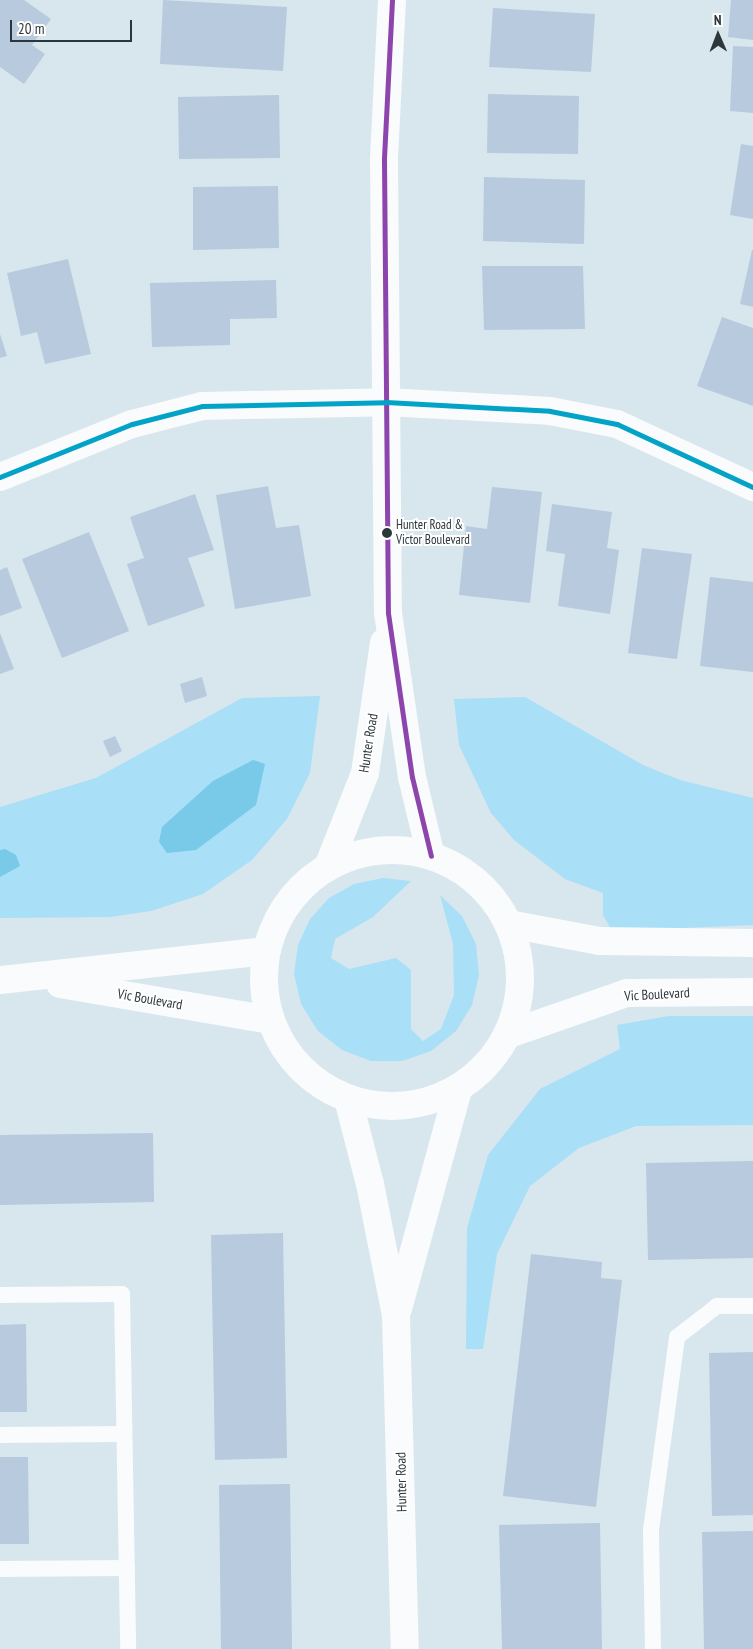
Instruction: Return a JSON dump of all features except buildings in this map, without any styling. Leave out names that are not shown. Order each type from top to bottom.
[{"type":"street","name":"Hunter Road","points":[[392,0],[384,160],[388,613],[412,777],[431,856]]},
{"type":"street","points":[[0,477],[132,424],[202,406],[386,402],[550,411],[617,424],[753,487]]},
{"type":"street","name":"Hunter Road","points":[[328,867],[364,774],[388,613]]},
{"type":"street","points":[[396,850],[431,856],[463,871],[489,894],[509,924],[520,960],[520,998],[508,1034],[487,1066],[458,1089],[423,1103],[394,1106],[348,1099],[314,1082],[288,1054],[270,1020],[263,986],[266,950],[279,918],[300,889],[328,867],[360,854],[396,850]]},
{"type":"street","points":[[509,924],[616,942],[753,943]]},
{"type":"street","name":"Vic Boulevard","points":[[0,980],[266,950]]},
{"type":"street","name":"Vic Boulevard","points":[[29,978],[270,1020]]},
{"type":"street","name":"Vic Boulevard","points":[[508,1034],[627,993],[753,992]]},
{"type":"street","name":"Hunter Road","points":[[396,1315],[458,1089]]},
{"type":"street","name":"Hunter Road","points":[[348,1099],[370,1184],[396,1315],[405,1649]]},
{"type":"lane","points":[[0,1295],[122,1294],[128,1649]]},
{"type":"lane","points":[[653,1649],[651,1530],[677,1337],[717,1306],[753,1306]]},
{"type":"lane","points":[[0,1435],[124,1434]]},
{"type":"lane","points":[[0,1569],[127,1568]]},
{"type":"shaded area","points":[[320,696],[310,773],[287,819],[252,860],[203,894],[151,911],[110,917],[0,918],[0,807],[96,778],[242,698]]},
{"type":"shaded area","points":[[525,697],[643,765],[680,780],[753,798],[753,925],[612,931],[603,915],[603,893],[565,879],[514,840],[491,813],[459,745],[454,699]]},
{"type":"shaded area","points":[[253,760],[265,764],[256,805],[196,850],[167,853],[159,842],[162,827],[213,781]]},
{"type":"shaded area","points":[[5,849],[16,855],[20,866],[0,877],[0,850]]},
{"type":"shaded area","points":[[383,878],[411,881],[373,917],[335,939],[331,958],[349,969],[396,958],[411,970],[411,1029],[423,1041],[441,1029],[454,995],[453,944],[440,895],[462,916],[476,944],[479,975],[472,1005],[456,1031],[431,1051],[402,1061],[371,1061],[342,1050],[318,1031],[301,1004],[294,974],[298,945],[310,919],[329,898],[354,884]]},
{"type":"shaded area","points":[[669,1016],[753,1016],[753,1125],[636,1126],[579,1148],[530,1186],[497,1254],[483,1349],[466,1349],[467,1228],[488,1155],[540,1089],[620,1049],[617,1025]]},
{"type":"transit line","points":[[392,0],[384,160],[388,613],[412,777],[431,856]]},
{"type":"transit line","points":[[0,477],[132,424],[202,406],[386,402],[550,411],[617,424],[753,487]]},
{"type":"place","name":"Hunter Road & Victor Boulevard","points":[[387,533]]}]
